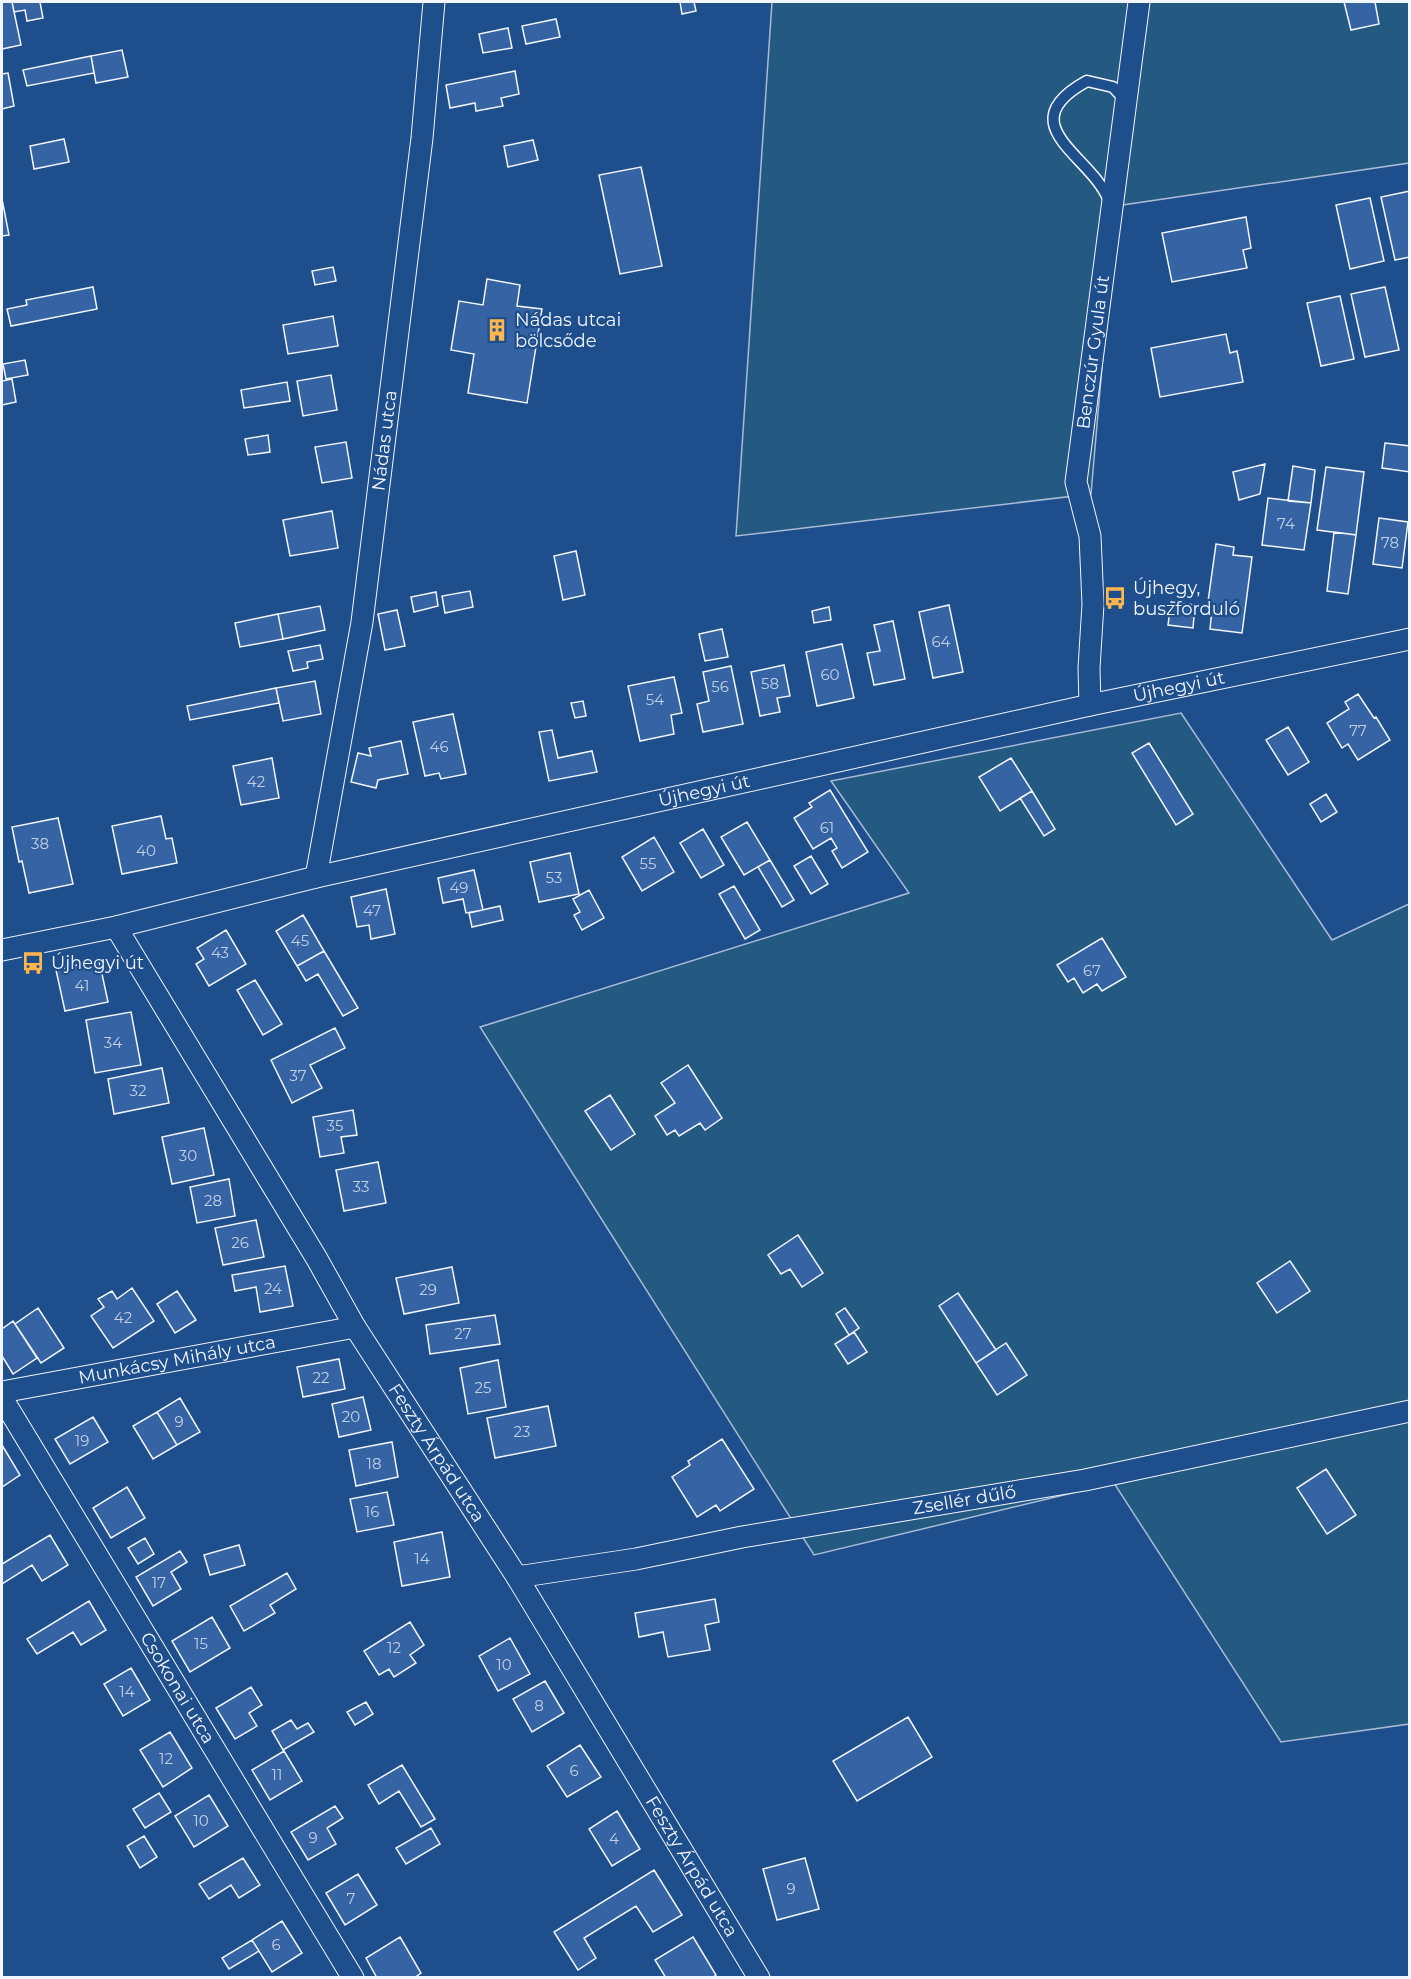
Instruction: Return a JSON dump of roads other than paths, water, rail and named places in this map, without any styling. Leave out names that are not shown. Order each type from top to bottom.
[{"type":"street","name":"Nádas utca","points":[[316,877],[362,622],[422,138],[434,2]]},
{"type":"street","name":"Benczúr Gyula út","points":[[1090,705],[1089,668],[1093,604],[1090,536],[1076,482],[1128,103],[1139,2]]},
{"type":"street","name":"Újhegyi út","points":[[2,950],[116,927],[316,877],[1090,705],[1410,639]]},
{"type":"street","name":"Feszty Árpád utca","points":[[116,927],[318,1259],[355,1327],[517,1577],[759,1977]]},
{"type":"street","name":"Munkácsy Mihály utca","points":[[2,1392],[355,1327]]},
{"type":"street","name":"Csokonai utca","points":[[2,1398],[354,1977]]},
{"type":"street","name":"Zsellér dűlő","points":[[517,1577],[636,1559],[742,1537],[1085,1480],[1410,1411]]},
{"type":"lane","points":[[1112,209],[1106,191],[1066,146],[1054,126],[1057,104],[1069,91],[1088,81],[1113,87],[1128,103]]},
{"type":"place","name":"Nádas utcai bölcsőde","points":[[497,330]]},
{"type":"place","name":"Újhegy, buszforduló","points":[[1115,598]]},
{"type":"place","name":"Újhegyi út","points":[[33,963]]}]
